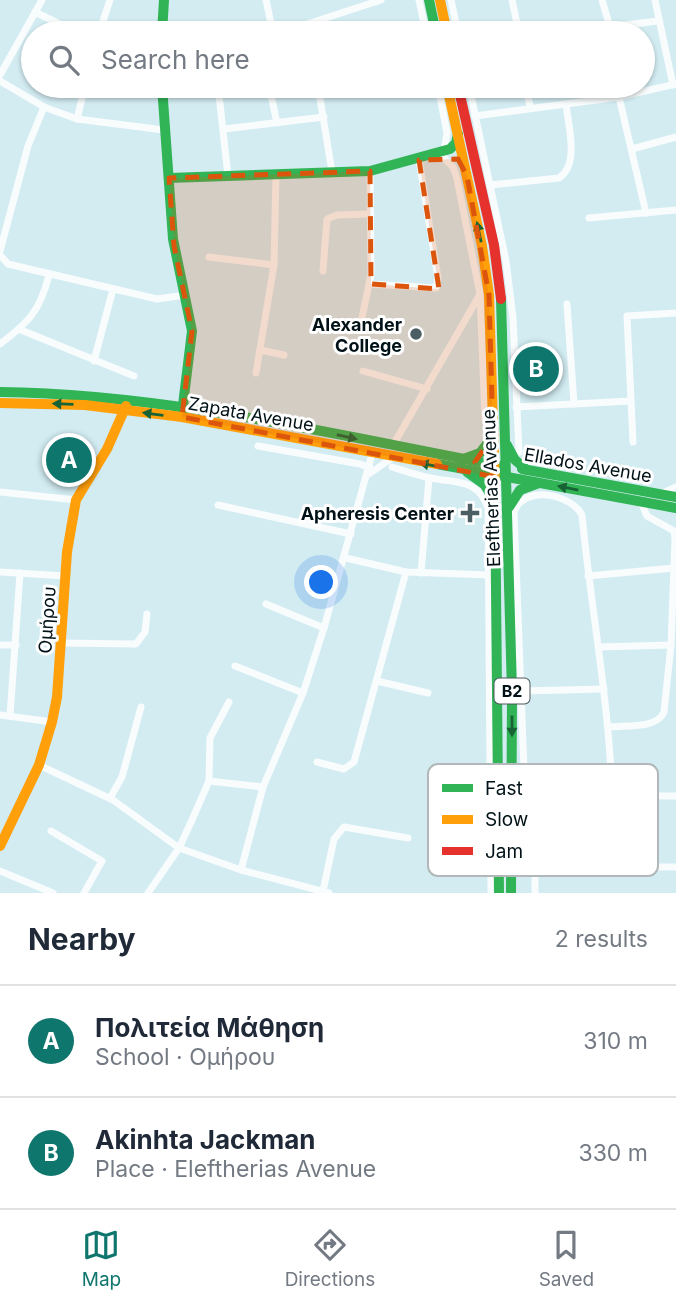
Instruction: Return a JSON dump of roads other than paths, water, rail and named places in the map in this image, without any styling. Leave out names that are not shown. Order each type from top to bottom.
[{"type":"main road","points":[[163,21],[164,0]]},
{"type":"main road","points":[[429,0],[433,21]]},
{"type":"main road","points":[[440,0],[444,21]]},
{"type":"main road","points":[[163,98],[175,251],[186,295],[192,342],[182,412]]},
{"type":"main road","name":"Eleftherias Avenue","points":[[450,98],[482,247],[489,295],[496,509],[495,764]]},
{"type":"main road","name":"Eleftherias Avenue","points":[[461,98],[494,245],[509,347],[505,438],[511,513],[512,764]]},
{"type":"main road","points":[[443,155],[455,145],[458,134]]},
{"type":"main road","points":[[169,178],[370,172],[443,155],[458,159],[467,176]]},
{"type":"main road","name":"Zapata Avenue","points":[[0,392],[129,399],[372,454],[461,460],[495,466]]},
{"type":"main road","name":"Ομήρου","points":[[0,846],[39,765],[52,722],[76,500],[107,449],[129,399]]},
{"type":"main road","name":"Zapata Avenue","points":[[0,403],[85,405],[125,410],[182,412],[495,477]]},
{"type":"main road","points":[[461,460],[480,453],[493,436]]},
{"type":"main road","points":[[505,438],[514,458],[527,470]]},
{"type":"main road","name":"Ellados Avenue","points":[[495,466],[676,497]]},
{"type":"main road","points":[[467,472],[488,489],[496,509]]},
{"type":"main road","name":"Ellados Avenue","points":[[495,477],[676,508]]},
{"type":"main road","points":[[511,513],[513,497],[520,490],[539,483]]},
{"type":"street","points":[[29,21],[42,0]]},
{"type":"street","points":[[103,21],[110,0]]},
{"type":"street","points":[[266,0],[270,21]]},
{"type":"street","points":[[346,0],[348,9]]},
{"type":"street","points":[[323,21],[348,9],[381,0]]},
{"type":"street","points":[[419,0],[423,21]]},
{"type":"street","points":[[451,0],[455,21]]},
{"type":"street","points":[[512,0],[516,21]]},
{"type":"street","points":[[602,0],[608,21]]},
{"type":"street","points":[[655,0],[675,84],[655,89]]},
{"type":"street","points":[[34,12],[53,21]]},
{"type":"street","points":[[0,75],[21,36]]},
{"type":"street","points":[[0,81],[21,93]]},
{"type":"street","points":[[29,98],[44,107],[77,119],[164,130]]},
{"type":"street","points":[[77,119],[82,98]]},
{"type":"street","points":[[220,98],[228,176]]},
{"type":"street","points":[[271,98],[276,123]]},
{"type":"street","points":[[320,98],[332,172]]},
{"type":"street","points":[[440,98],[447,133],[443,155],[453,167],[457,179],[480,294],[485,419]]},
{"type":"street","points":[[471,98],[506,261],[509,347],[519,452]]},
{"type":"street","points":[[528,98],[530,107]]},
{"type":"street","points":[[475,116],[611,98]]},
{"type":"street","points":[[619,98],[646,213]]},
{"type":"street","points":[[490,185],[559,178],[565,174],[571,163],[566,104]]},
{"type":"street","points":[[44,107],[4,216],[0,256],[49,275],[157,299],[186,295]]},
{"type":"street","points":[[224,129],[324,117]]},
{"type":"street","points":[[632,149],[676,138]]},
{"type":"street","points":[[370,284],[436,288],[438,278],[422,159]]},
{"type":"street","points":[[361,323],[370,284],[370,172]]},
{"type":"street","points":[[256,373],[275,265],[276,174]]},
{"type":"street","points":[[589,218],[676,210]]},
{"type":"street","points":[[323,271],[327,219],[337,215],[371,214]]},
{"type":"street","points":[[209,257],[275,265]]},
{"type":"street","points":[[0,344],[21,330],[40,305],[49,275]]},
{"type":"street","points":[[94,361],[113,289]]},
{"type":"street","points":[[369,471],[392,457],[480,294]]},
{"type":"street","points":[[567,304],[574,404]]},
{"type":"street","points":[[633,442],[627,316],[676,313]]},
{"type":"street","points":[[21,330],[134,376]]},
{"type":"street","points":[[260,350],[284,355]]},
{"type":"street","points":[[363,371],[427,388]]},
{"type":"street","points":[[516,407],[630,401]]},
{"type":"street","points":[[258,446],[360,464],[369,471]]},
{"type":"street","points":[[241,870],[263,788],[303,693],[324,628],[346,558],[372,454]]},
{"type":"street","points":[[392,457],[429,478],[468,482],[484,497],[488,508],[494,764]]},
{"type":"street","points":[[421,573],[429,478]]},
{"type":"street","points":[[662,494],[676,487]]},
{"type":"street","points":[[0,492],[76,500]]},
{"type":"street","points":[[525,764],[511,513],[519,503],[534,495],[567,500],[578,506],[582,515],[610,727],[611,764]]},
{"type":"street","points":[[610,727],[659,720],[664,712],[671,645],[674,531],[647,516],[641,502]]},
{"type":"street","points":[[218,505],[351,534]]},
{"type":"street","points":[[346,558],[406,572],[490,575]]},
{"type":"street","points":[[588,576],[674,568]]},
{"type":"street","points":[[0,572],[66,576]]},
{"type":"street","points":[[317,762],[344,769],[354,762],[406,572]]},
{"type":"street","points":[[10,716],[20,573]]},
{"type":"street","points":[[266,604],[324,628]]},
{"type":"street","points":[[61,643],[136,644],[145,632],[147,614]]},
{"type":"street","points":[[0,645],[16,645]]},
{"type":"street","points":[[599,647],[671,645]]},
{"type":"street","points":[[235,666],[303,693]]},
{"type":"street","points":[[377,681],[428,693]]},
{"type":"street","points":[[667,681],[676,682]]},
{"type":"street","points":[[522,691],[604,689]]},
{"type":"street","points":[[148,893],[179,848],[209,781],[210,738],[229,702]]},
{"type":"street","points":[[110,799],[122,777],[141,707]]},
{"type":"street","points":[[0,715],[52,722]]},
{"type":"street","points":[[39,765],[110,799],[179,848],[308,890],[326,892],[334,839],[344,827],[408,838]]},
{"type":"street","points":[[209,781],[263,788]]},
{"type":"street","points":[[658,795],[676,796]]},
{"type":"street","points":[[51,831],[102,861],[84,893]]},
{"type":"street","points":[[658,867],[676,867]]},
{"type":"street","points":[[0,870],[51,893]]},
{"type":"place","name":"Alexander College","points":[[416,334]]},
{"type":"place","name":"Αkinhta Jackman","points":[[536,369]]},
{"type":"place","name":"Πολιτεία Μάθηση","points":[[69,460]]},
{"type":"place","name":"Apheresis Center","points":[[470,513]]}]
